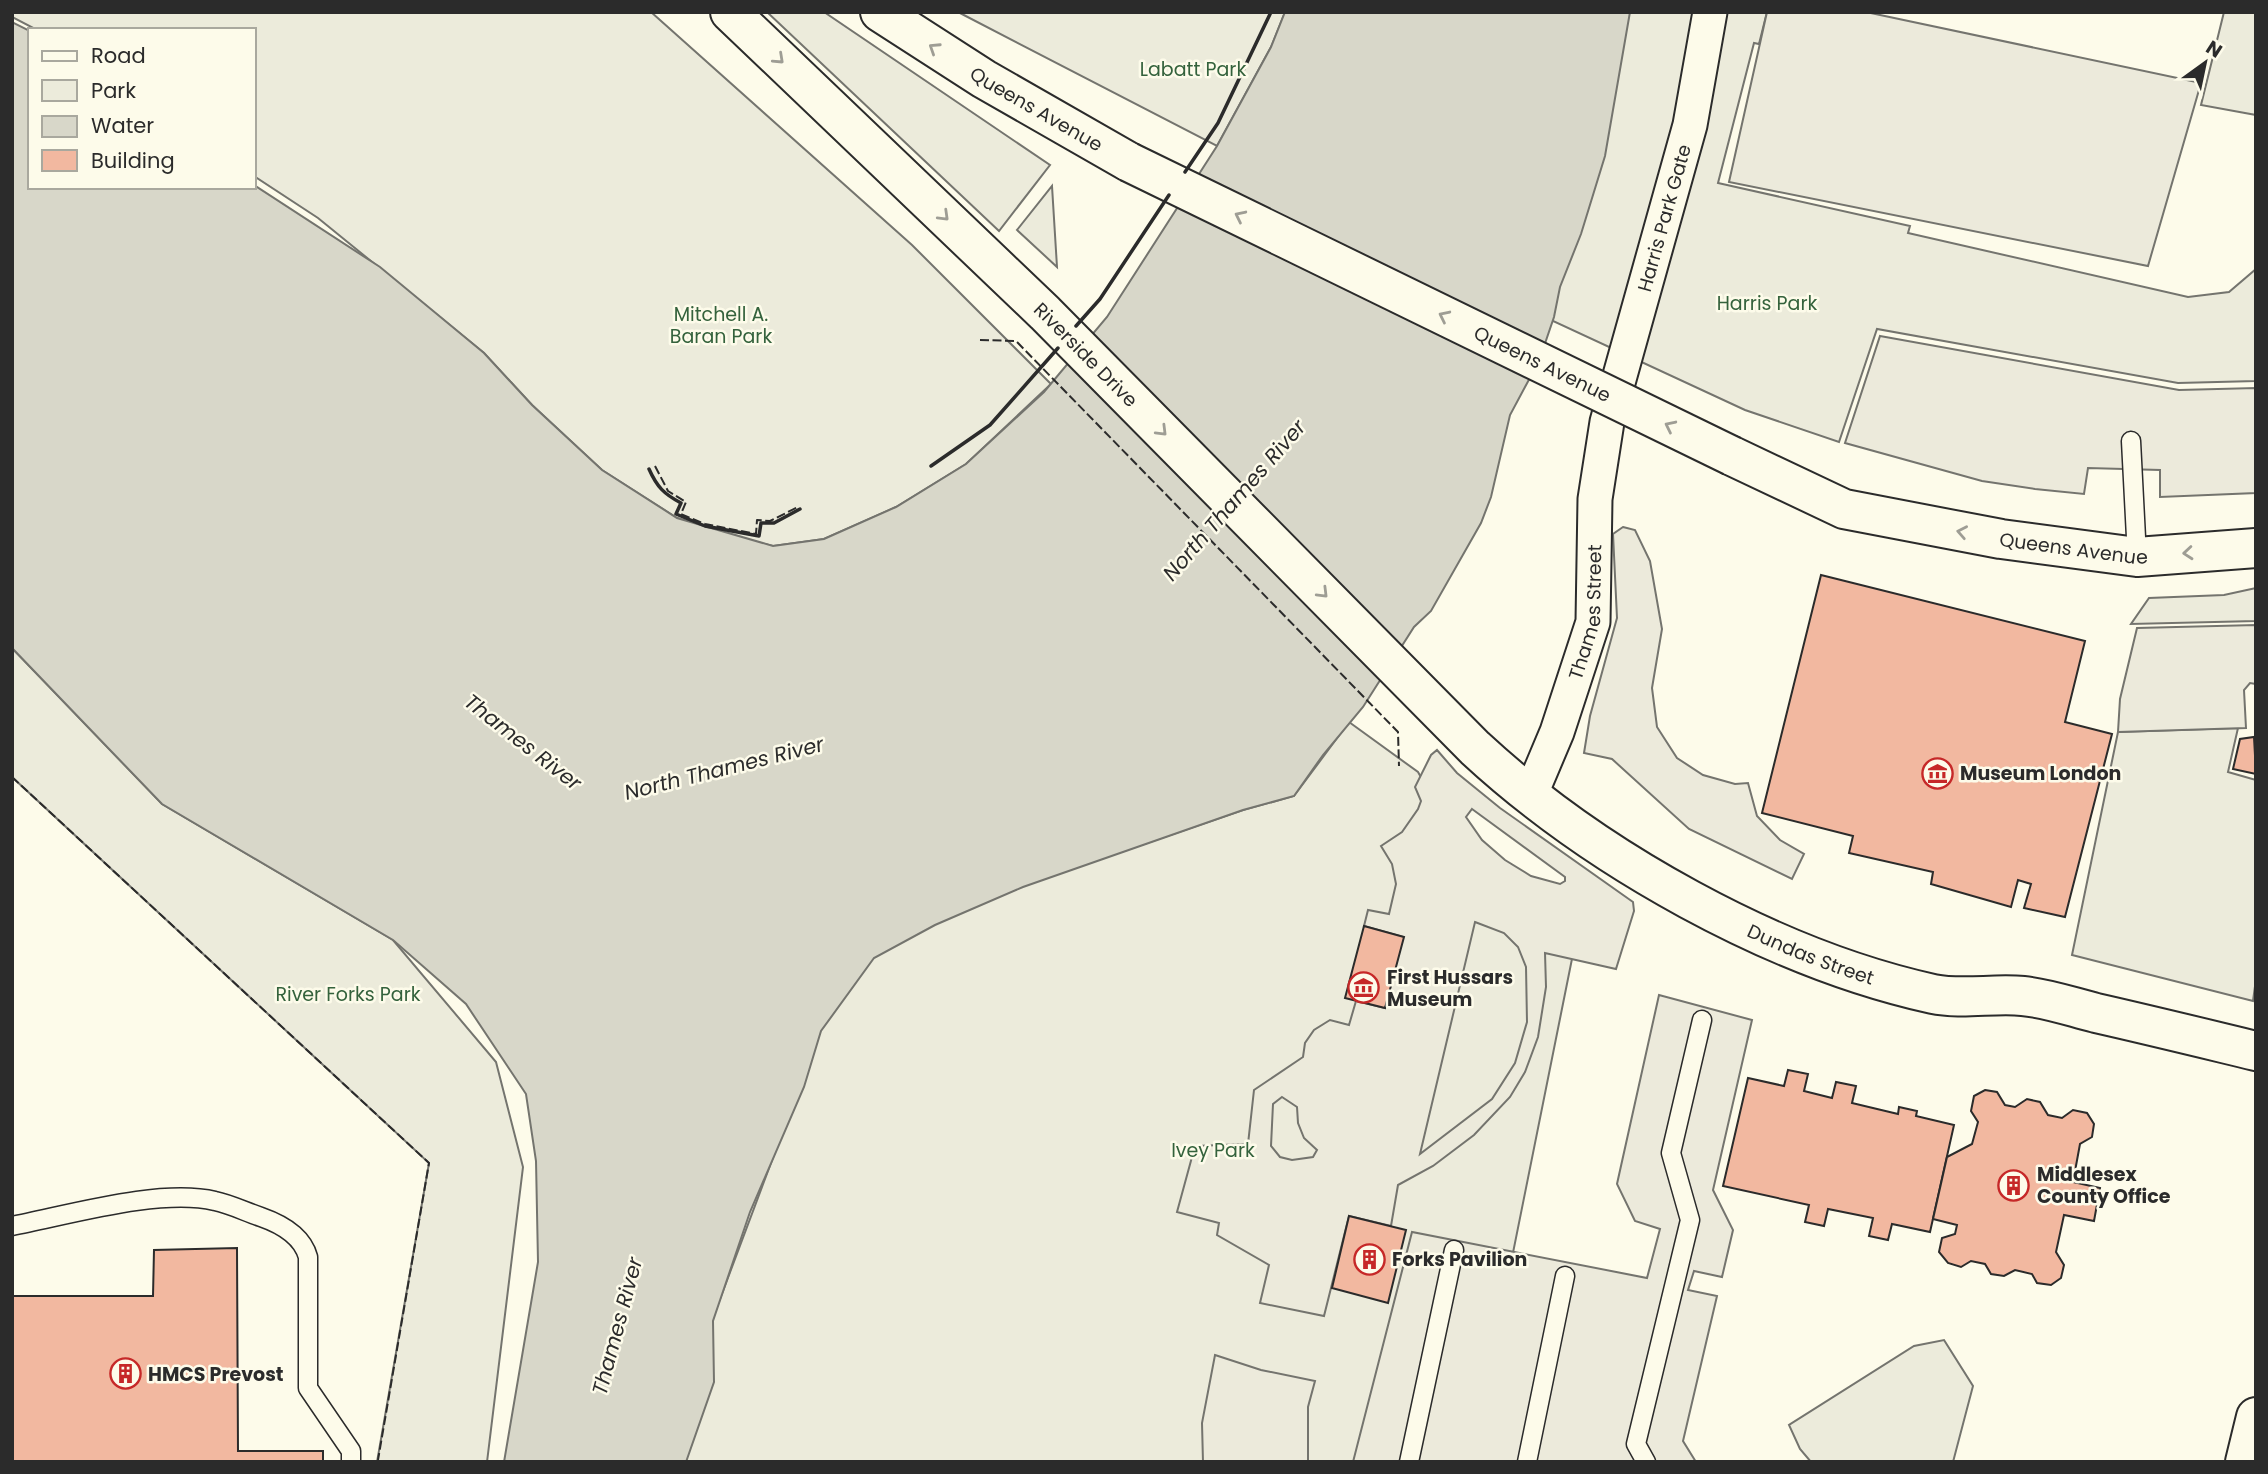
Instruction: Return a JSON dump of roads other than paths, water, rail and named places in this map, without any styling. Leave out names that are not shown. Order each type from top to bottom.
[{"type":"main road","name":"Riverside Drive","points":[[730,12],[1045,313],[1433,704]]},
{"type":"main road","name":"Queens Avenue","points":[[880,12],[984,79],[1129,162],[1844,509],[2001,539],[2137,557],[2256,548]]},
{"type":"main road","name":"Dundas Street","points":[[1433,704],[1475,748],[1530,796],[1659,881],[1768,938],[1833,964],[1936,994],[2025,996],[2256,1051]]},
{"type":"main road","points":[[2245,1462],[2256,1417]]},
{"type":"street","name":"Harris Park Gate","points":[[1607,422],[1690,125],[1710,12]]},
{"type":"street","name":"Thames Street","points":[[1530,796],[1557,732],[1593,622],[1595,499],[1607,422]]},
{"type":"lane","points":[[2131,441],[2137,557]]},
{"type":"lane","points":[[1646,1462],[1636,1444],[1690,1220],[1671,1153],[1702,1020]]},
{"type":"lane","points":[[12,1226],[158,1199],[186,1198],[215,1201],[272,1221],[290,1231],[300,1240],[308,1257],[308,1388],[351,1451],[351,1462]]},
{"type":"lane","points":[[1409,1462],[1454,1250]]},
{"type":"lane","points":[[1527,1462],[1565,1276]]},
{"type":"water","points":[[1285,12],[1630,12],[1605,156],[1581,234],[1560,287],[1554,317],[1539,361],[1510,415],[1491,497],[1481,523],[1431,611],[1414,627],[1363,707],[1323,755],[1294,796],[1243,810],[1023,887],[935,925],[874,958],[821,1031],[804,1087],[750,1212],[713,1321],[714,1382],[686,1462],[504,1462],[538,1262],[536,1161],[526,1094],[466,1004],[393,940],[162,804],[12,648],[12,22],[28,30],[28,189],[256,189],[256,186],[380,267],[484,353],[532,405],[602,470],[677,518],[773,546],[824,539],[896,507],[966,464],[1044,392],[1107,317],[1217,146],[1271,47]]},
{"type":"place","name":"Museum London","points":[[1937,773]]},
{"type":"place","name":"First Hussars Museum","points":[[1364,988]]},
{"type":"place","name":"Middlesex County Office","points":[[2014,1185]]},
{"type":"place","name":"Forks Pavilion","points":[[1369,1259]]},
{"type":"place","name":"HMCS Prevost","points":[[125,1374]]},
{"type":"park label","name":"Labatt Park","points":[[1193,69]]},
{"type":"park label","name":"Harris Park","points":[[1767,303]]},
{"type":"park label","name":"Mitchell A. Baran Park","points":[[721,325]]},
{"type":"park label","name":"River Forks Park","points":[[348,994]]},
{"type":"park label","name":"Ivey Park","points":[[1213,1150]]},
{"type":"water label","name":"North Thames River","points":[[1234,500]]},
{"type":"water label","name":"Thames River","points":[[523,742]]},
{"type":"water label","name":"North Thames River","points":[[724,768]]},
{"type":"water label","name":"Thames River","points":[[617,1326]]}]
